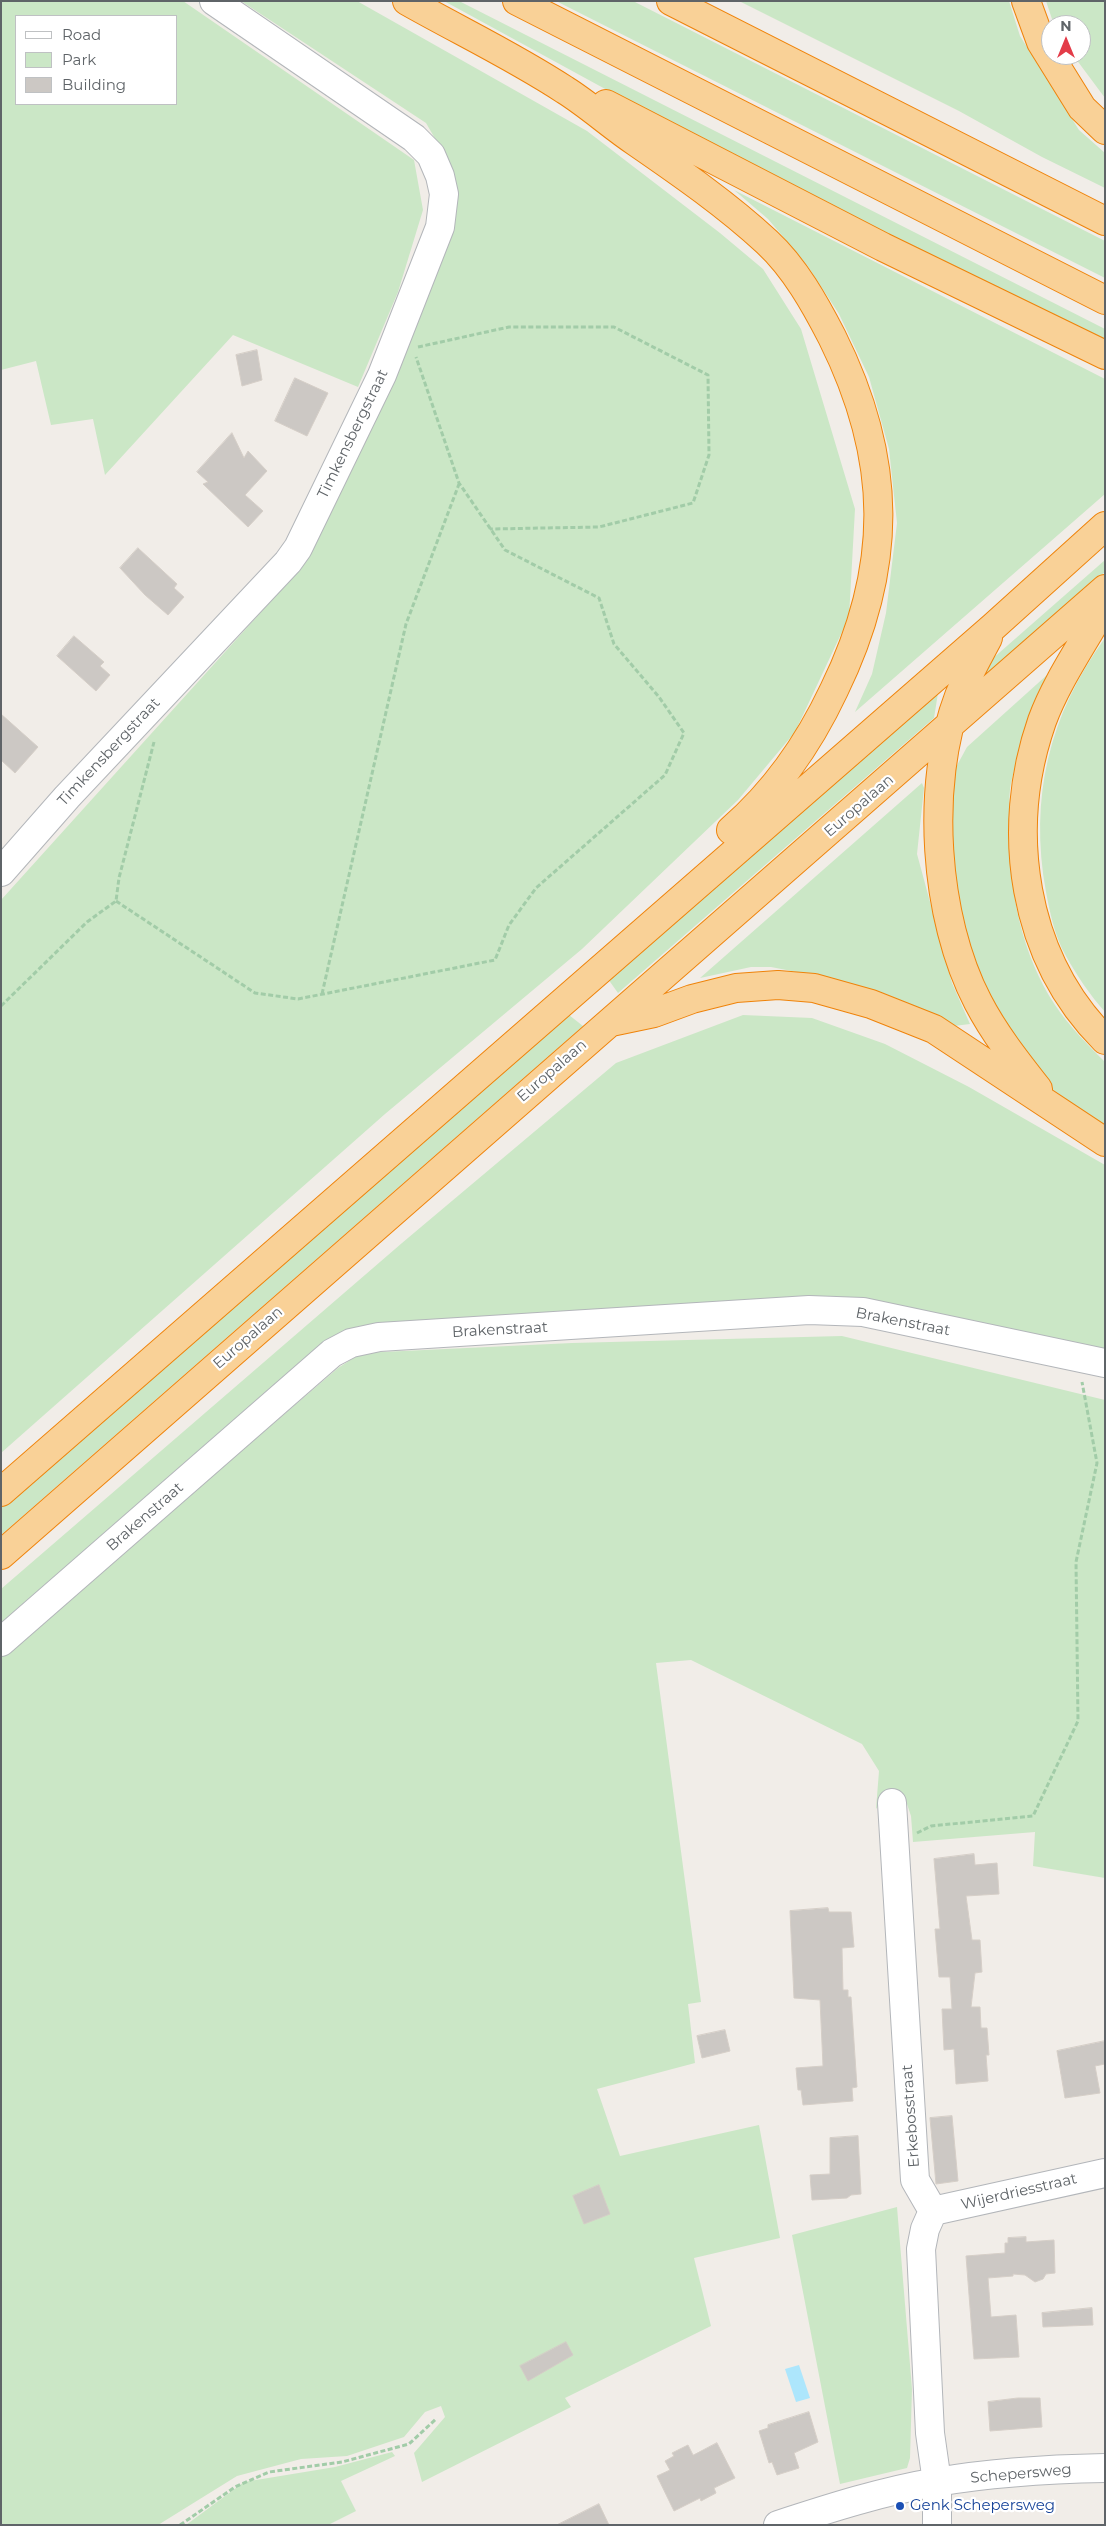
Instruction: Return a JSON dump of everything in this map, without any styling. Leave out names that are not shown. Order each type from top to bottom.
[{"type":"highway","points":[[407,1],[567,91],[601,118],[684,175],[768,243],[794,274],[819,313],[843,359],[868,426],[878,492],[878,552],[866,610],[841,675],[804,745],[755,809],[679,876],[637,936]]},
{"type":"highway","points":[[517,1],[1105,300]]},
{"type":"highway","points":[[671,1],[1105,221]]},
{"type":"highway","points":[[1026,1],[1041,42],[1082,108],[1105,130]]},
{"type":"highway","points":[[567,91],[602,102],[883,247],[1105,355]]},
{"type":"highway","points":[[1,1492],[994,627],[1105,526]]},
{"type":"highway","name":"Europalaan","points":[[1,1555],[1105,589]]},
{"type":"highway","points":[[1105,604],[1063,676],[1042,721],[1034,751],[1022,823],[1028,896],[1038,934],[1048,959],[1062,983],[1095,1030],[1105,1040]]},
{"type":"highway","points":[[994,627],[959,695],[950,726],[939,795],[940,870],[957,948],[977,1001],[996,1034],[1051,1106]]},
{"type":"highway","points":[[607,1023],[654,1013],[692,999],[736,988],[778,985],[814,988],[871,1004],[934,1029],[1105,1142]]},
{"type":"street","name":"Timkensbergstraat","points":[[1,872],[67,797],[288,562],[298,548],[382,375],[440,227],[444,194],[431,155],[414,138],[214,1]]},
{"type":"street","name":"Brakenstraat","points":[[1,1642],[332,1353],[351,1343],[379,1337],[809,1310],[863,1312],[1095,1361]]},
{"type":"street","name":"Erkebosstraat","points":[[892,1803],[914,2180],[933,2211]]},
{"type":"street","name":"Wijerdriesstraat","points":[[933,2211],[1105,2172]]},
{"type":"street","points":[[933,2211],[925,2229],[920,2249],[930,2433],[937,2482],[937,2525]]},
{"type":"street","name":"Schepersweg","points":[[778,2525],[848,2502],[937,2482],[1073,2469],[1105,2468]]},
{"type":"path","points":[[116,901],[255,992],[298,999],[495,960],[509,925],[536,888],[665,775],[684,733],[659,697],[614,644],[599,598],[505,550],[490,529],[459,484],[413,348],[509,327],[614,327],[708,375],[710,455],[693,503],[599,527],[490,529]]},
{"type":"path","points":[[322,994],[406,624],[459,484]]},
{"type":"path","points":[[1,1006],[87,922],[116,901],[119,878],[155,737]]},
{"type":"path","points":[[916,1834],[931,1826],[1033,1816],[1078,1722],[1076,1562],[1097,1463],[1082,1384],[1095,1361]]},
{"type":"path","points":[[180,2525],[235,2487],[269,2472],[342,2462],[409,2444],[436,2419]]},
{"type":"green space","points":[[1,1],[183,1],[414,160],[423,210],[398,292],[358,387],[233,335],[105,475],[93,419],[51,425],[36,361],[1,370]]},
{"type":"green space","points":[[241,1],[357,1],[587,131],[720,233],[763,269],[801,329],[855,509],[849,617],[795,732],[738,800],[582,949],[385,1114],[1,1453],[1,900],[299,570],[395,381],[452,233],[451,166],[426,123]]},
{"type":"green space","points":[[444,1],[459,1],[1105,329],[1105,345],[673,126]]},
{"type":"green space","points":[[556,1],[633,1],[1105,241],[1105,278]]},
{"type":"green space","points":[[739,1],[1009,1],[1020,36],[1079,130],[1105,153],[1105,188],[1042,157],[959,111]]},
{"type":"green space","points":[[1046,1],[1105,1],[1105,98],[1080,65],[1091,65],[1091,15],[1051,15]]},
{"type":"green space","points":[[734,190],[1105,379],[1105,494],[855,712],[872,674],[886,613],[897,523],[889,449],[869,377],[839,314],[807,265],[768,219]]},
{"type":"green space","points":[[1105,560],[1105,572],[980,681],[983,667]]},
{"type":"green space","points":[[1105,638],[1105,1012],[1075,971],[1062,949],[1056,933],[1046,892],[1041,857],[1040,823],[1042,791],[1057,727],[1086,667]]},
{"type":"green space","points":[[1047,675],[1022,742],[1011,783],[1009,807],[1012,877],[1015,900],[1026,944],[1044,986],[1066,1020],[1105,1062],[1105,1131],[1085,1119],[1046,1083],[979,983],[958,905],[950,845],[955,769],[967,747]]},
{"type":"green space","points":[[938,693],[934,718],[618,993],[608,979]]},
{"type":"green space","points":[[922,783],[924,788],[917,854],[952,983],[970,1024],[954,1026],[922,1011],[838,980],[771,967],[751,967],[700,978]]},
{"type":"green space","points":[[569,1015],[583,1026],[1,1535],[1,1508]]},
{"type":"green space","points":[[743,1015],[812,1018],[885,1044],[969,1087],[1105,1165],[1105,1353],[855,1302],[361,1331],[1,1630],[1,1589],[402,1243],[616,1063]]},
{"type":"green space","points":[[842,1336],[1105,1400],[1105,1878],[1033,1866],[1035,1832],[913,1842],[911,1816],[906,1801],[880,1803],[876,1809],[879,1771],[862,1744],[691,1660],[656,1663],[701,2002],[688,2004],[695,2063],[597,2089],[620,2156],[759,2125],[780,2238],[694,2258],[711,2326],[565,2398],[571,2407],[422,2482],[414,2453],[445,2417],[441,2406],[425,2412],[404,2437],[347,2456],[301,2459],[237,2476],[158,2525],[1,2525],[1,1657],[338,1368],[361,1353],[572,1343]]},
{"type":"green space","points":[[897,2207],[912,2389],[910,2458],[907,2468],[840,2484],[792,2235]]},
{"type":"green space","points":[[392,2452],[395,2456],[341,2481],[356,2511],[328,2525],[186,2525],[244,2482],[335,2467]]},
{"type":"water","points":[[799,2365],[810,2398],[796,2402],[785,2369]]},
{"type":"building","points":[[257,350],[262,380],[242,386],[236,355]]},
{"type":"building","points":[[295,378],[328,393],[307,436],[275,421]]},
{"type":"building","points":[[232,433],[244,458],[248,451],[267,471],[245,495],[263,511],[248,527],[203,484],[208,482],[197,472]]},
{"type":"building","points":[[138,548],[177,584],[174,588],[184,597],[168,615],[145,595],[120,568]]},
{"type":"building","points":[[74,636],[104,662],[100,666],[110,675],[96,691],[57,656]]},
{"type":"building","points":[[1,714],[38,747],[15,773],[1,760]]},
{"type":"building","points":[[974,1854],[975,1865],[997,1863],[999,1894],[966,1896],[972,1940],[980,1940],[982,1972],[975,1973],[971,2007],[980,2007],[981,2028],[987,2028],[989,2055],[986,2055],[988,2081],[956,2084],[954,2049],[944,2050],[942,2009],[952,2009],[950,1977],[939,1977],[935,1929],[940,1929],[934,1859]]},
{"type":"building","points":[[828,1908],[829,1912],[851,1912],[854,1947],[842,1948],[843,1990],[848,1990],[848,1997],[851,1997],[857,2087],[852,2088],[853,2101],[803,2105],[801,2090],[798,2090],[796,2068],[823,2066],[820,2000],[794,1998],[790,1911]]},
{"type":"building","points":[[725,2030],[730,2051],[702,2058],[697,2036]]},
{"type":"building","points":[[1105,2041],[1105,2064],[1095,2066],[1100,2093],[1065,2098],[1057,2051]]},
{"type":"building","points":[[952,2116],[958,2181],[936,2184],[930,2118]]},
{"type":"building","points":[[858,2136],[861,2194],[851,2195],[847,2198],[812,2200],[810,2175],[830,2174],[830,2138]]},
{"type":"building","points":[[599,2185],[610,2214],[584,2224],[573,2196]]},
{"type":"building","points":[[1026,2237],[1026,2242],[1054,2240],[1055,2273],[1046,2274],[1043,2279],[1035,2282],[1025,2275],[1013,2274],[1013,2276],[988,2278],[991,2317],[1016,2315],[1019,2357],[974,2359],[966,2256],[1005,2253],[1005,2243],[1008,2243],[1008,2238]]},
{"type":"building","points":[[1092,2308],[1093,2325],[1043,2327],[1042,2313]]},
{"type":"building","points":[[566,2342],[573,2355],[528,2381],[520,2366]]},
{"type":"building","points":[[1018,2398],[1040,2398],[1042,2427],[990,2431],[988,2402]]},
{"type":"building","points":[[809,2412],[818,2442],[794,2453],[799,2468],[777,2475],[772,2462],[769,2463],[759,2431],[768,2428],[768,2425]]},
{"type":"building","points":[[717,2443],[735,2478],[714,2488],[716,2493],[701,2501],[700,2498],[674,2511],[657,2476],[670,2470],[665,2461],[674,2456],[672,2453],[688,2445],[693,2455]]},
{"type":"building","points":[[599,2504],[609,2525],[557,2525]]},
{"type":"place","name":"Genk Schepersweg","points":[[900,2506]]}]
